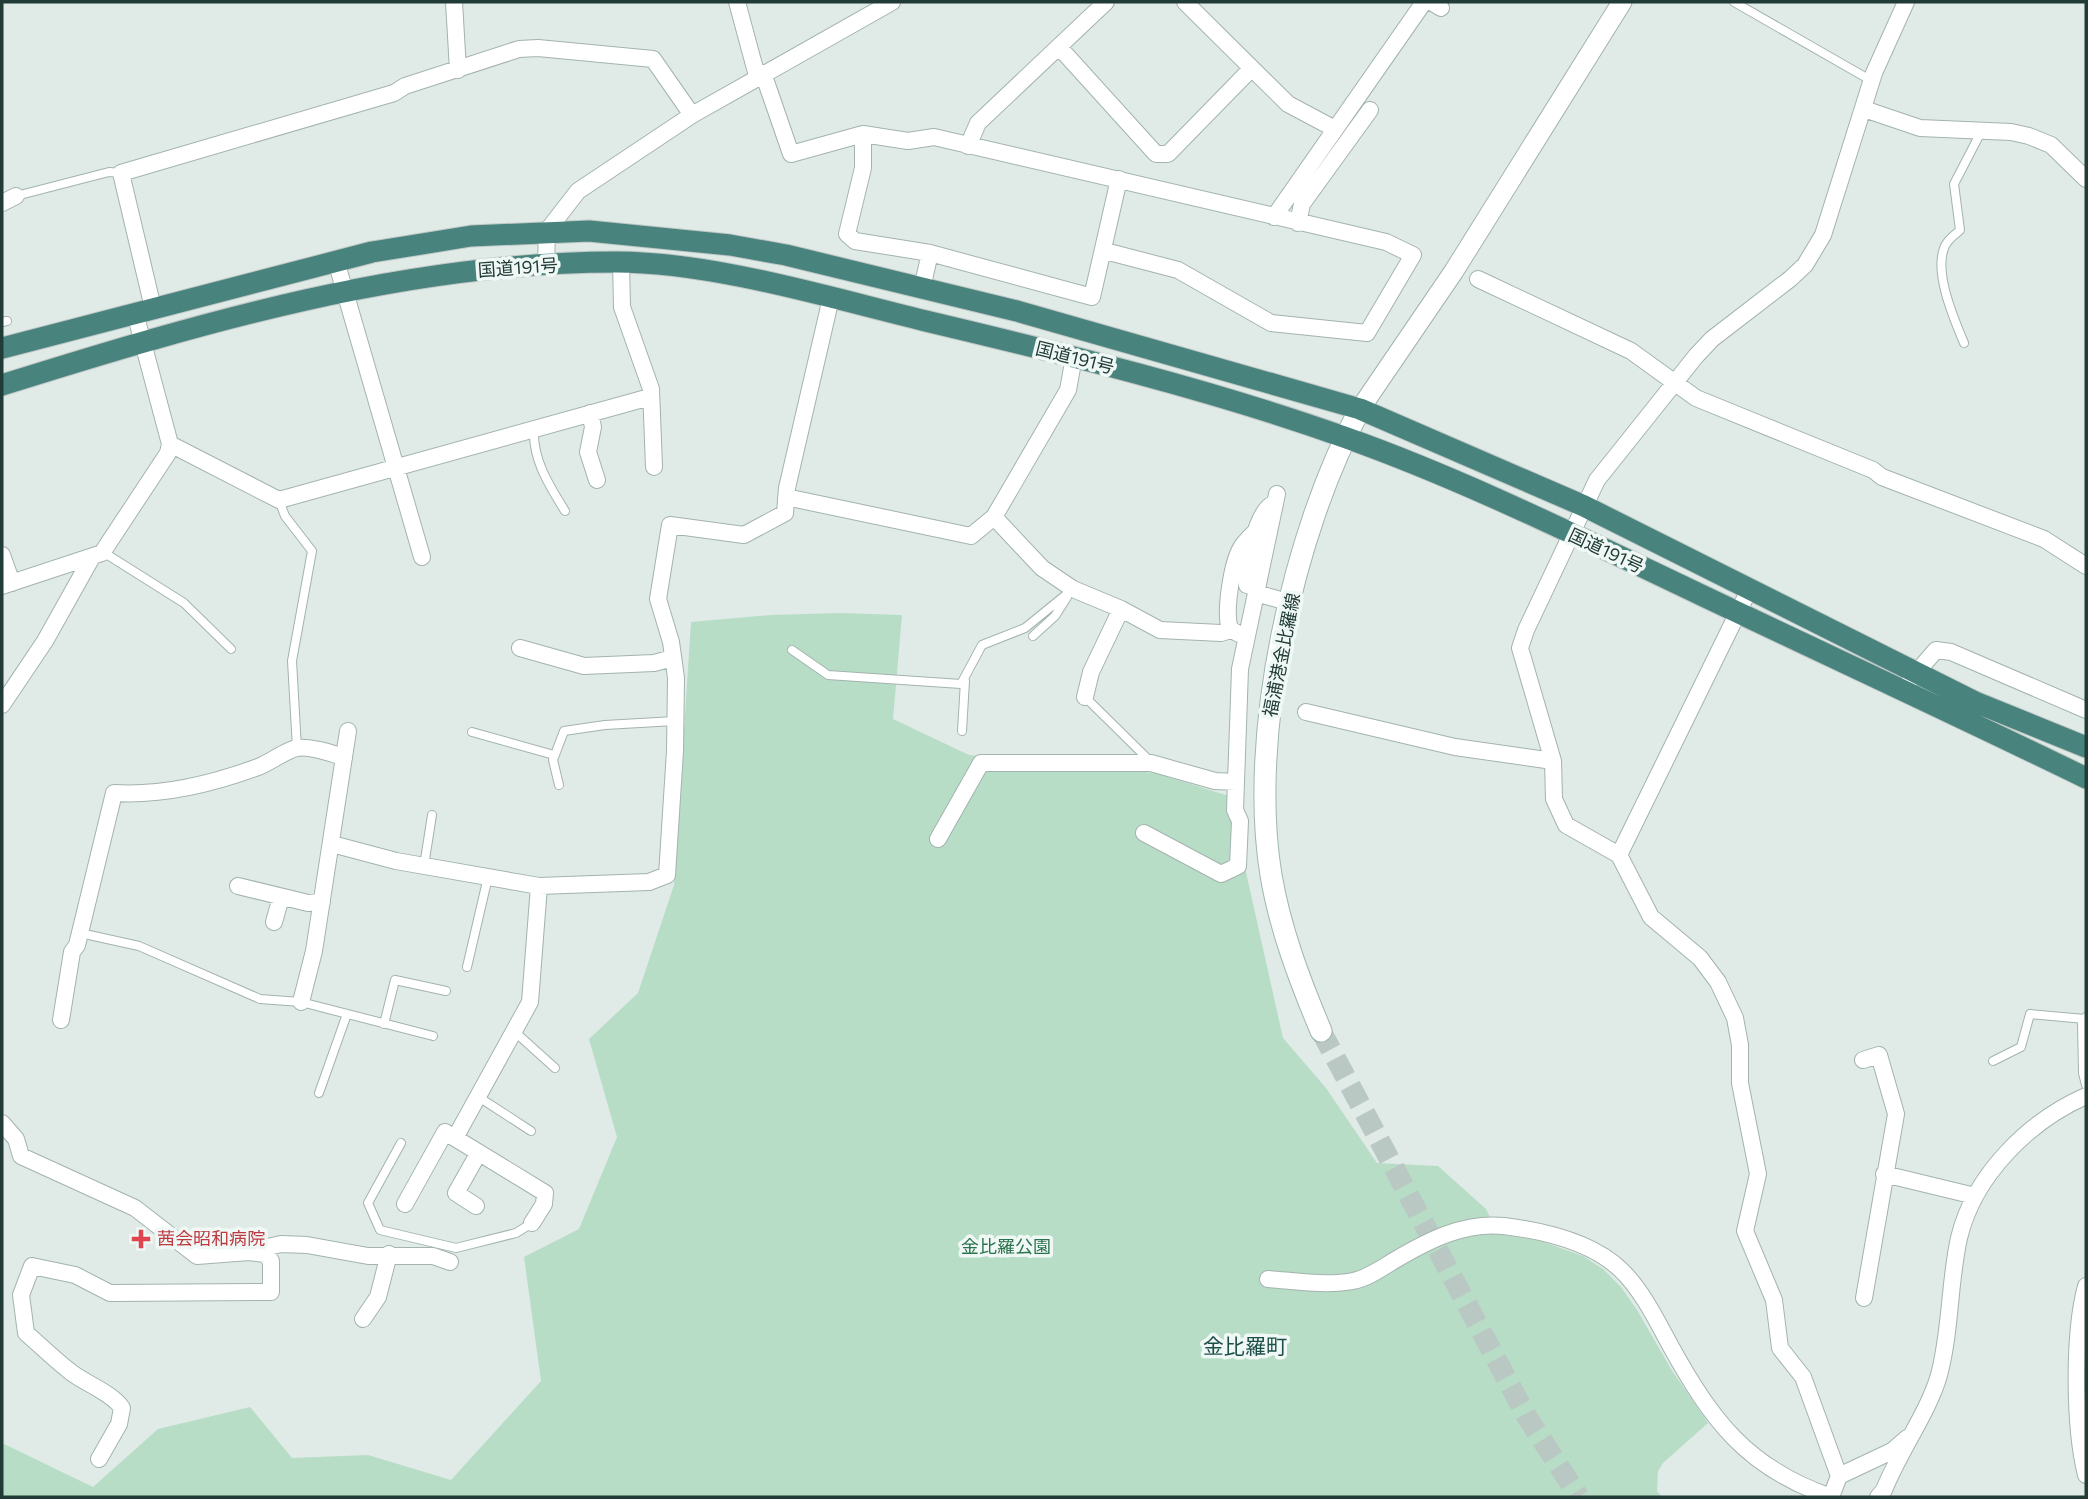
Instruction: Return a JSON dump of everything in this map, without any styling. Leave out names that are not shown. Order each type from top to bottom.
[{"type":"highway","name":"国道191号","points":[[2,348],[336,261],[471,236],[547,231],[640,235],[730,245],[922,288],[1237,371],[1360,409],[1584,506],[1975,702],[2086,747]]},
{"type":"highway","name":"国道191号","points":[[2,385],[142,344],[346,292],[449,272],[621,262],[715,272],[1074,357],[1255,407],[1345,437],[1417,464],[1570,534],[2086,778]]},
{"type":"main road","name":"福浦港金比羅線","points":[[1321,1031],[1278,914],[1267,844],[1265,763],[1272,690],[1291,603],[1320,495],[1360,409]]},
{"type":"street","points":[[454,2],[458,70]]},
{"type":"street","points":[[547,265],[547,231],[578,191],[692,115],[760,74],[892,2]]},
{"type":"street","points":[[968,146],[978,123],[1106,2]]},
{"type":"street","points":[[1185,2],[1288,104],[1335,129]]},
{"type":"street","points":[[1275,216],[1424,2]]},
{"type":"street","points":[[1360,409],[1454,271],[1622,2]]},
{"type":"street","points":[[1619,855],[1566,825],[1555,799],[1553,761],[1520,648],[1597,480],[1712,339],[1805,265],[1823,235],[1872,81],[1906,2]]},
{"type":"street","points":[[740,4],[760,74],[792,154],[863,134],[908,141],[934,137],[1386,242],[1413,255],[1367,333],[1271,323],[1178,270],[1105,251]]},
{"type":"street","points":[[1059,47],[1156,154],[1168,154],[1251,69]]},
{"type":"street","points":[[2,705],[45,641],[97,554],[168,453],[170,444],[142,344],[144,310],[121,173],[394,93],[405,86],[519,49],[538,48],[653,59],[692,115]]},
{"type":"street","points":[[1864,109],[1920,128],[2011,132],[2050,145],[2086,179]]},
{"type":"street","points":[[1298,223],[1302,204],[1370,110]]},
{"type":"street","points":[[863,134],[863,168],[847,234],[855,241],[930,253],[1092,297],[1100,260],[1105,251],[1119,179]]},
{"type":"street","points":[[922,288],[930,253]]},
{"type":"street","points":[[336,261],[422,557]]},
{"type":"street","points":[[621,262],[622,306],[651,389],[654,411],[654,467]]},
{"type":"street","points":[[1478,279],[1631,351],[1673,385],[1696,398],[1873,470],[1882,477],[2043,539],[2086,566]]},
{"type":"street","points":[[332,844],[424,866],[539,886],[649,881],[667,875],[676,721],[673,658],[658,599],[670,525],[744,535],[785,513],[786,497],[831,298]]},
{"type":"street","points":[[786,497],[971,537],[995,517],[1068,390],[1074,357]]},
{"type":"street","points":[[170,444],[279,500],[650,397]]},
{"type":"street","points":[[590,413],[593,427],[588,453],[597,480]]},
{"type":"street","points":[[1144,833],[1221,874],[1238,866],[1240,821],[1235,810],[1240,669],[1257,591],[1276,498],[1263,512],[1256,531],[1246,577],[1247,585],[1257,591],[1291,603]]},
{"type":"street","points":[[995,517],[1042,568],[1073,589],[1121,609],[1160,630],[1221,633],[1231,630]]},
{"type":"street","points":[[1247,638],[1231,630],[1226,617],[1230,587],[1240,549],[1256,531]]},
{"type":"street","points":[[2,555],[7,585],[97,554]]},
{"type":"street","points":[[1268,1279],[1352,1281],[1371,1275],[1436,1238],[1476,1226],[1504,1226],[1586,1246],[1623,1271],[1685,1372],[1734,1439],[1760,1463],[1783,1478],[1831,1497],[1839,1476],[1803,1377],[1780,1348],[1774,1300],[1745,1231],[1758,1174],[1741,1083],[1740,1045],[1735,1018],[1718,982],[1700,958],[1651,917],[1620,863],[1619,855],[1749,590]]},
{"type":"street","points":[[1085,697],[1091,672],[1121,609]]},
{"type":"street","points":[[520,648],[584,666],[654,663],[673,658]]},
{"type":"street","points":[[1904,692],[1915,672],[1937,650],[1951,652],[2086,710]]},
{"type":"street","points":[[1306,712],[1455,747],[1553,761]]},
{"type":"street","points":[[301,1002],[322,902],[348,731]]},
{"type":"street","points":[[61,1020],[72,952],[77,945],[114,793],[175,790],[232,777],[273,762],[297,748],[328,751],[344,758]]},
{"type":"street","points":[[938,839],[981,763],[1151,763],[1215,781],[1236,782]]},
{"type":"street","points":[[238,886],[308,903],[322,902]]},
{"type":"street","points":[[455,1138],[527,1012],[532,990],[539,886]]},
{"type":"street","points":[[274,922],[281,897]]},
{"type":"street","points":[[1863,1059],[1878,1055],[1896,1114],[1864,1298]]},
{"type":"street","points":[[1878,1497],[1884,1490],[1938,1379],[1946,1340],[1959,1238],[1975,1196],[2027,1133],[2062,1107],[2086,1096]]},
{"type":"street","points":[[2,1123],[16,1139],[21,1156],[135,1208],[197,1256],[249,1252],[281,1244],[307,1245],[356,1255],[451,1255]]},
{"type":"street","points":[[405,1204],[445,1132],[545,1193],[544,1204],[532,1223]]},
{"type":"street","points":[[476,1206],[456,1193],[478,1154]]},
{"type":"street","points":[[1885,1174],[1975,1196]]},
{"type":"street","points":[[99,1459],[119,1424],[122,1408],[112,1396],[93,1389],[26,1333],[21,1295],[32,1266],[75,1275],[110,1293],[271,1293],[271,1261],[265,1254],[249,1252]]},
{"type":"street","points":[[363,1319],[378,1297],[389,1254]]},
{"type":"street","points":[[2086,1286],[2080,1327],[2086,1475]]},
{"type":"street","points":[[1839,1476],[1892,1451],[1909,1437]]},
{"type":"lane","points":[[1734,2],[1872,81]]},
{"type":"lane","points":[[1964,343],[1944,284],[1943,253],[1950,239],[1960,230],[1954,184],[1981,132]]},
{"type":"lane","points":[[9,200],[109,172],[121,173]]},
{"type":"lane","points":[[534,428],[533,442],[545,477],[565,511]]},
{"type":"lane","points":[[279,500],[285,516],[312,551],[292,661],[297,748]]},
{"type":"lane","points":[[97,554],[184,603],[231,649]]},
{"type":"lane","points":[[1032,636],[1055,616],[1073,589]]},
{"type":"lane","points":[[962,731],[965,681],[971,662],[982,645],[1025,628],[1073,589]]},
{"type":"lane","points":[[792,650],[828,675],[961,684],[965,681]]},
{"type":"lane","points":[[1085,697],[1151,763]]},
{"type":"lane","points":[[559,785],[555,755],[564,731],[605,725],[676,721]]},
{"type":"lane","points":[[472,732],[555,755]]},
{"type":"lane","points":[[424,866],[432,815]]},
{"type":"lane","points":[[467,967],[488,877]]},
{"type":"lane","points":[[80,933],[150,950],[260,999],[301,1002],[433,1036]]},
{"type":"lane","points":[[384,1024],[395,980],[446,991]]},
{"type":"lane","points":[[319,1093],[347,1014]]},
{"type":"lane","points":[[1993,1061],[2021,1047],[2030,1014],[2085,1018],[2082,1022],[2083,1073],[2086,1085]]},
{"type":"lane","points":[[514,1032],[555,1068]]},
{"type":"lane","points":[[477,1096],[531,1131]]},
{"type":"lane","points":[[401,1143],[368,1203],[380,1230],[451,1255],[516,1233],[532,1223]]},
{"type":"green space","name":"金比羅公園","points":[[771,615],[902,615],[893,719],[969,755],[1155,773],[1229,796],[1283,1038],[1326,1088],[1377,1163],[1438,1166],[1486,1209],[1498,1234],[1541,1241],[1583,1256],[1603,1269],[1621,1287],[1708,1423],[1663,1463],[1658,1471],[1657,1491],[1662,1497],[2,1497],[2,1443],[93,1487],[158,1429],[250,1407],[292,1458],[368,1455],[451,1480],[541,1381],[524,1257],[579,1229],[617,1137],[589,1039],[638,993],[674,885],[691,622]]},
{"type":"tunnel","points":[[1321,1031],[1527,1417],[1579,1497]]},
{"type":"place","name":"茜会昭和病院","points":[[141,1239]]},
{"type":"district","name":"金比羅町","points":[[1245,1347]]}]
